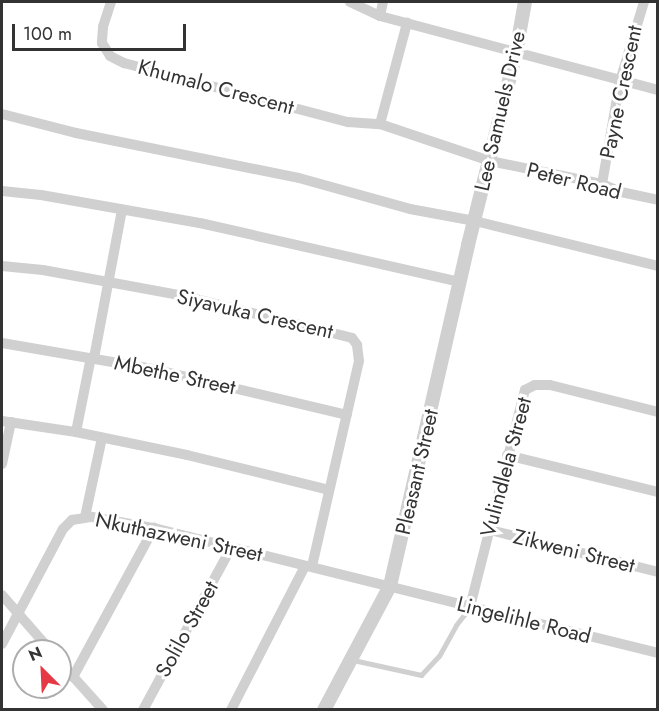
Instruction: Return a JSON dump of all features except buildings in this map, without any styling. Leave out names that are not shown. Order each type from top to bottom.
[{"type":"street","name":"Khumalo Crescent","points":[[111,2],[101,35],[105,50],[117,60],[348,122],[380,124],[490,161]]},
{"type":"street","points":[[350,2],[380,16],[657,90]]},
{"type":"street","points":[[380,16],[383,2]]},
{"type":"street","name":"Lee Samuels Drive","points":[[474,221],[516,52],[525,2]]},
{"type":"street","name":"Payne Crescent","points":[[602,184],[620,81],[644,2]]},
{"type":"street","points":[[380,124],[407,23]]},
{"type":"street","points":[[2,114],[76,134],[299,178],[410,209],[474,221],[657,266]]},
{"type":"street","name":"Peter Road","points":[[490,161],[602,184],[621,192],[657,200]]},
{"type":"street","points":[[2,191],[41,195],[200,223],[459,282]]},
{"type":"street","points":[[76,432],[122,210]]},
{"type":"street","name":"Pleasant Street","points":[[324,710],[390,586],[474,221]]},
{"type":"street","name":"Siyavuka Crescent","points":[[2,266],[43,270],[184,296],[346,335],[357,345],[360,355],[347,415],[309,566],[231,710]]},
{"type":"street","name":"Mbethe Street","points":[[2,344],[153,369],[347,415]]},
{"type":"street","name":"Vulindlela Street","points":[[470,607],[525,390],[535,385],[550,386],[657,412]]},
{"type":"street","points":[[2,464],[6,421],[76,432],[329,490]]},
{"type":"street","points":[[85,517],[102,438]]},
{"type":"street","points":[[507,455],[657,492]]},
{"type":"street","name":"Nkuthazweni Street","points":[[2,644],[63,529],[72,520],[85,517],[154,528],[390,586]]},
{"type":"street","points":[[103,710],[73,677],[154,528]]},
{"type":"street","name":"Zikweni Street","points":[[489,530],[657,572]]},
{"type":"street","name":"Solilo Street","points":[[143,710],[231,548]]},
{"type":"street","name":"Lingelihle Road","points":[[390,586],[657,653]]},
{"type":"street","points":[[2,596],[40,639]]},
{"type":"lane","points":[[352,660],[421,675],[439,656],[456,625],[470,607]]}]
